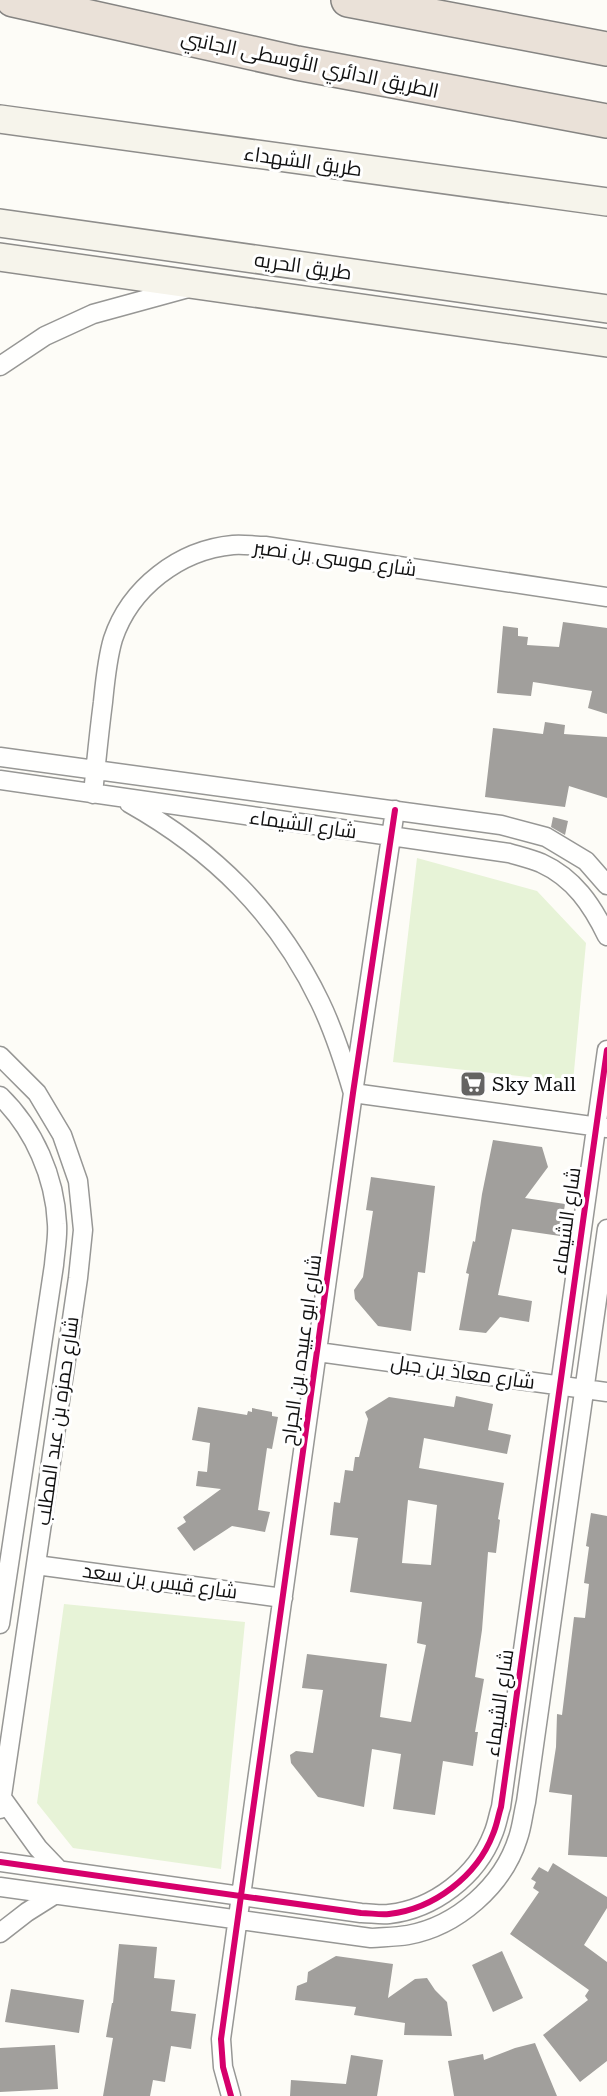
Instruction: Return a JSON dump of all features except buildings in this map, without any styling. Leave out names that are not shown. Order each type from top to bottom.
[{"type":"highway","points":[[348,0],[607,48]]},
{"type":"highway","name":"الطريق الدائري الأوسطى الجانبي","points":[[20,1],[297,63],[607,121]]},
{"type":"street","name":"طريق الشهداء","points":[[0,119],[607,202]]},
{"type":"street","name":"طريق الحريه","points":[[0,223],[607,309]]},
{"type":"street","points":[[0,366],[45,336],[93,314],[198,285],[202,252]]},
{"type":"street","name":"طريق الحريه","points":[[0,257],[607,343]]},
{"type":"street","points":[[524,331],[529,298]]},
{"type":"street","name":"شارع موسى بن نصير","points":[[93,794],[106,670],[114,639],[127,610],[147,585],[172,565],[201,552],[233,545],[265,546],[607,597]]},
{"type":"street","name":"شارع الشيماء","points":[[0,757],[501,825],[546,837],[586,861],[607,885]]},
{"type":"street","name":"شارع الشيماء","points":[[0,780],[509,853],[542,863],[570,882],[593,907],[607,936]]},
{"type":"street","points":[[120,798],[162,822],[202,850],[237,883],[270,920],[298,960],[321,1003],[339,1048],[353,1093],[602,1127]]},
{"type":"street","name":"شارع ابو عبيده بن الجراح","points":[[231,2096],[223,2067],[221,2039],[353,1093],[395,810]]},
{"type":"street","name":"شارع الشيماء","points":[[0,1862],[361,1913],[389,1914],[416,1908],[441,1896],[463,1880],[481,1858],[493,1834],[501,1807],[560,1385],[602,1127],[607,1050]]},
{"type":"street","name":"شارع حمزه بن عبد المطلب","points":[[0,1056],[37,1093],[62,1135],[78,1181],[83,1230],[78,1278],[1,1804]]},
{"type":"street","name":"شارع حمزه بن عبد المطلب","points":[[0,1096],[13,1109],[36,1143],[51,1182],[57,1224],[54,1265],[0,1624]]},
{"type":"street","name":"شارع الشيماء","points":[[0,1887],[371,1938],[409,1935],[444,1922],[476,1901],[501,1873],[518,1839],[526,1802],[607,1228]]},
{"type":"street","name":"شارع معاذ بن جبل","points":[[318,1352],[607,1392]]},
{"type":"street","name":"شارع قيس بن سعد","points":[[36,1564],[283,1598]]},
{"type":"street","points":[[1,1804],[59,1870]]},
{"type":"street","points":[[0,1933],[54,1895]]},
{"type":"green space","points":[[417,858],[537,891],[586,943],[573,1082],[393,1062]]},
{"type":"green space","points":[[64,1604],[245,1622],[221,1869],[73,1848],[37,1803]]},
{"type":"cycle path","points":[[231,2096],[223,2067],[221,2039],[353,1093],[395,810]]},
{"type":"cycle path","points":[[0,1862],[361,1913],[382,1914],[406,1911],[437,1898],[452,1888],[476,1864],[493,1834],[501,1807],[607,1050]]},
{"type":"place","name":"Sky Mall","points":[[473,1084]]}]
